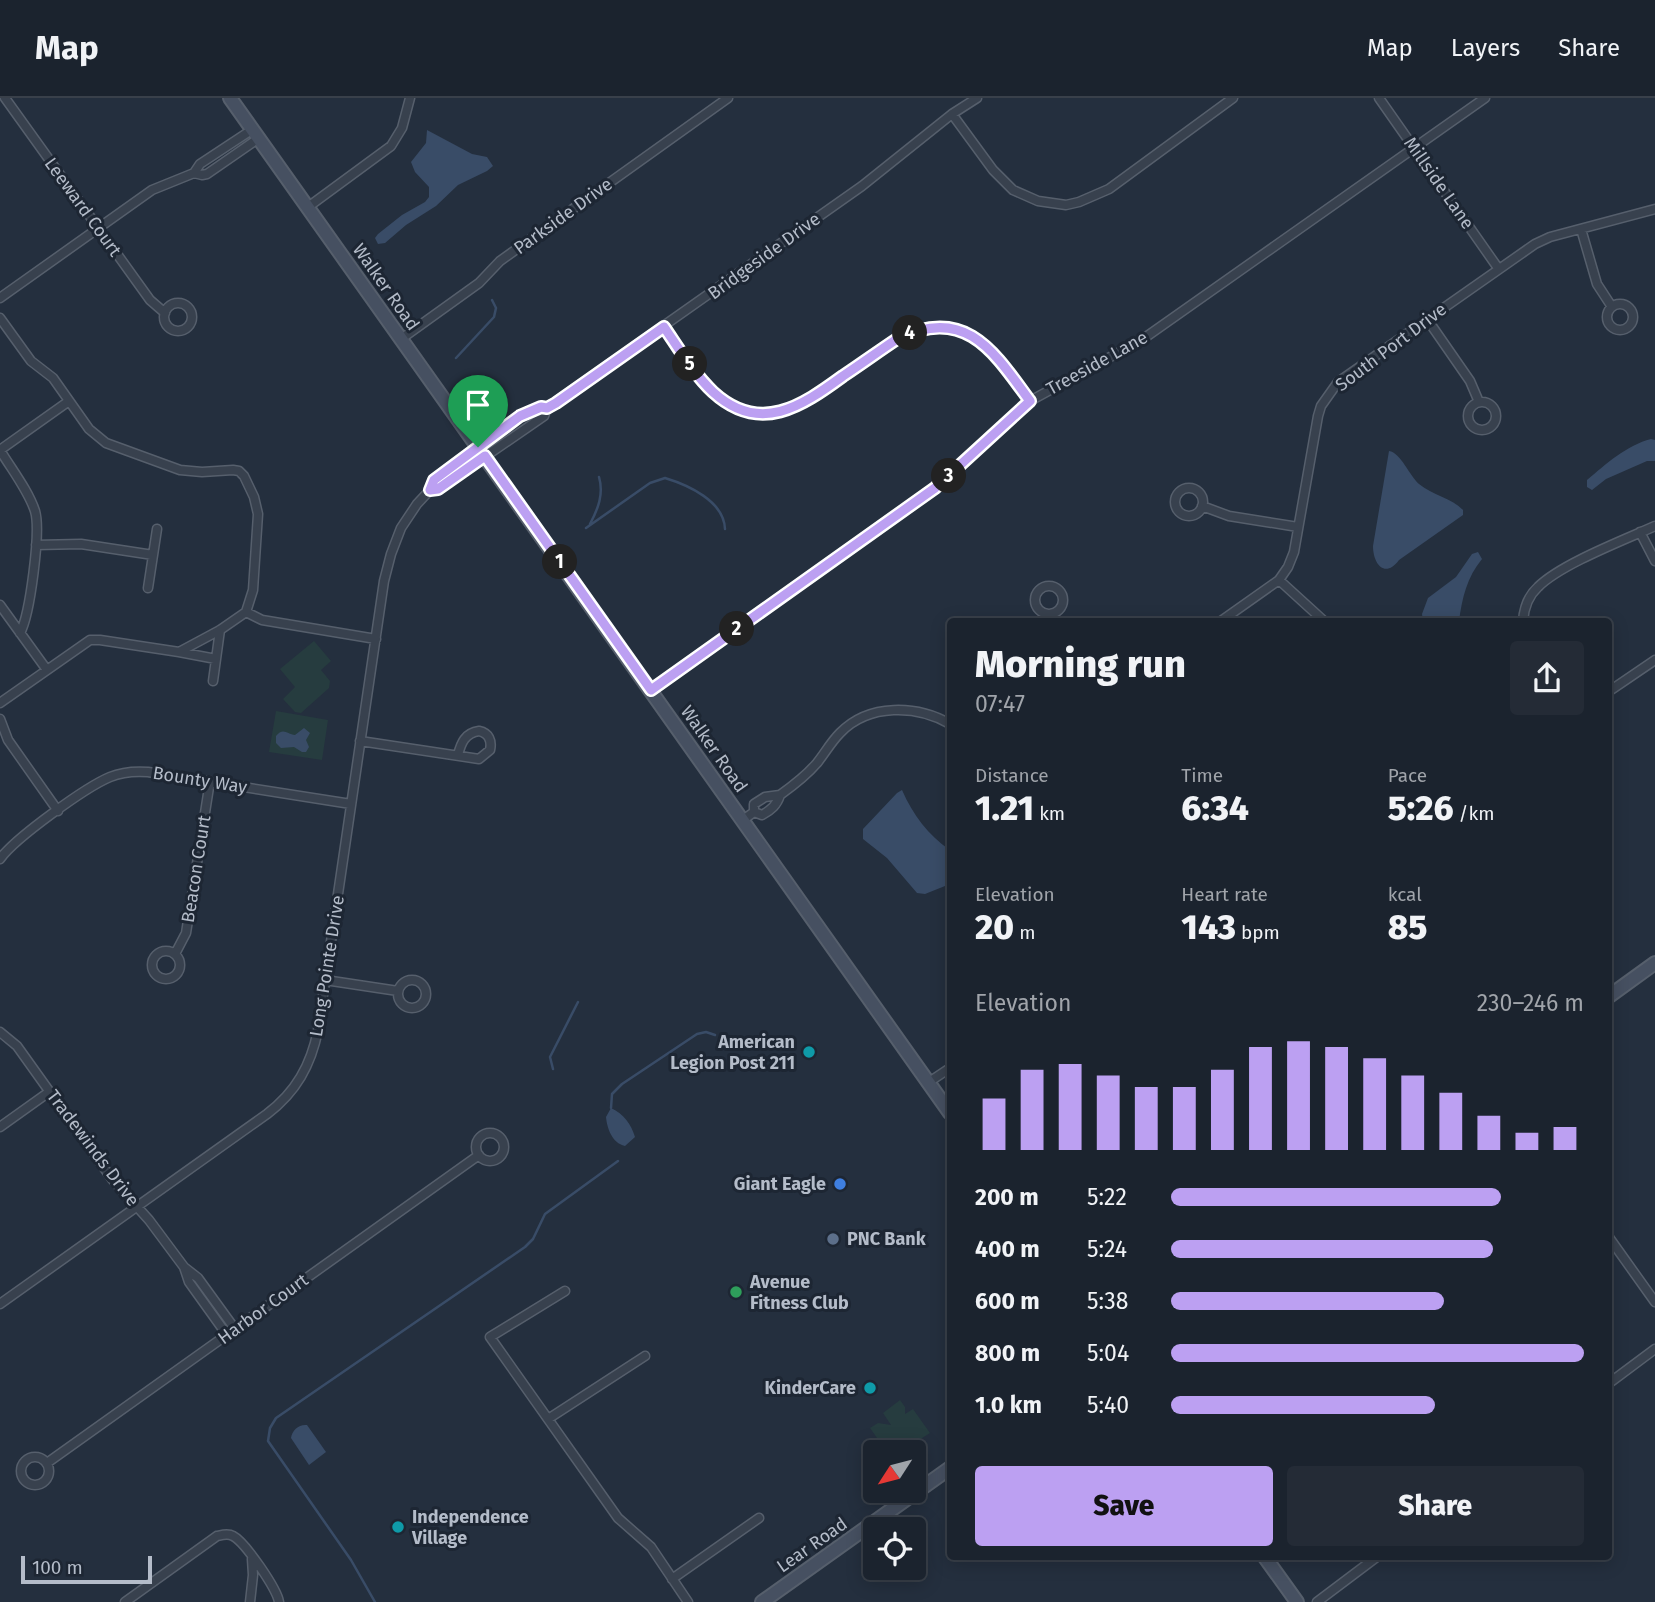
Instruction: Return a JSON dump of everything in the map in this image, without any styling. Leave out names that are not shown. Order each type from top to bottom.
[{"type":"street","name":"Leeward Court","points":[[5,98],[150,300],[165,313]]},
{"type":"street","name":"Walker Road","points":[[230,98],[651,690],[749,816],[947,1109]]},
{"type":"street","points":[[308,207],[391,146],[402,128],[410,98]]},
{"type":"street","name":"Parkside Drive","points":[[401,339],[479,284],[500,261],[728,98]]},
{"type":"street","name":"Bridgeside Drive","points":[[482,452],[544,416],[547,408],[862,186],[952,114],[977,98]]},
{"type":"street","points":[[952,114],[993,170],[1013,190],[1038,201],[1066,205],[1109,189],[1233,98]]},
{"type":"street","name":"Millside Lane","points":[[1379,98],[1498,268]]},
{"type":"street","name":"Treeside Lane","points":[[651,690],[935,488],[1030,401],[1143,339],[1485,98]]},
{"type":"street","points":[[0,298],[152,190],[194,173],[207,174],[256,134]]},
{"type":"street","name":"South Port Drive","points":[[1225,618],[1279,580],[1294,552],[1316,426],[1326,397],[1346,376],[1539,241],[1655,209]]},
{"type":"street","points":[[1581,229],[1597,284],[1612,307]]},
{"type":"street","points":[[0,318],[31,361],[53,378],[89,429],[112,445],[180,470],[233,470],[244,475],[258,514],[253,585],[246,612],[220,630],[179,652]]},
{"type":"street","points":[[1427,319],[1470,380],[1479,402]]},
{"type":"street","points":[[664,327],[710,390],[727,402],[746,410],[774,413],[801,405],[897,339],[909,333],[936,328],[970,335],[988,346],[1030,401]]},
{"type":"street","points":[[20,634],[25,620],[38,528],[34,507],[0,450],[69,401]]},
{"type":"street","name":"Bridgeside Drive","points":[[482,452],[526,413],[541,407],[547,408]]},
{"type":"street","name":"Long Pointe Drive","points":[[0,1304],[267,1114],[291,1092],[303,1075],[315,1046],[386,571],[394,544],[409,514],[430,490],[438,489],[482,452]]},
{"type":"street","points":[[1202,506],[1229,516],[1298,527]]},
{"type":"street","points":[[1523,618],[1525,606],[1537,587],[1568,567],[1655,526]]},
{"type":"street","points":[[148,588],[157,529]]},
{"type":"street","points":[[1640,532],[1655,561]]},
{"type":"street","points":[[36,545],[82,544],[153,555]]},
{"type":"street","points":[[1279,580],[1321,618]]},
{"type":"street","points":[[0,605],[47,670]]},
{"type":"street","points":[[246,612],[262,620],[376,639]]},
{"type":"street","points":[[213,681],[220,630]]},
{"type":"street","points":[[0,703],[95,639],[216,659]]},
{"type":"street","points":[[1612,689],[1655,660]]},
{"type":"street","points":[[780,794],[770,810],[762,815],[749,816],[754,804],[765,797],[780,794],[810,771],[842,730],[865,717],[884,711],[905,710],[928,714],[947,723]]},
{"type":"street","points":[[0,719],[8,740],[58,811]]},
{"type":"street","points":[[360,741],[458,755]]},
{"type":"street","name":"Bounty Way","points":[[0,859],[16,841],[105,779],[132,772],[148,772],[351,804]]},
{"type":"street","name":"Beacon Court","points":[[175,954],[186,933],[209,781]]},
{"type":"street","points":[[1612,994],[1655,963]]},
{"type":"street","points":[[325,980],[398,991]]},
{"type":"street","name":"Tradewinds Drive","points":[[0,1032],[17,1046],[107,1174],[184,1267],[198,1278],[235,1329]]},
{"type":"street","points":[[929,1082],[947,1070]]},
{"type":"street","points":[[0,1128],[49,1092]]},
{"type":"street","name":"Harbor Court","points":[[47,1463],[479,1155]]},
{"type":"street","points":[[1612,1242],[1655,1301]]},
{"type":"street","name":"Tradewinds Drive","points":[[184,1267],[189,1282],[227,1335]]},
{"type":"street","points":[[565,1291],[490,1337],[618,1518],[651,1547],[688,1602]]},
{"type":"street","points":[[1612,1381],[1655,1349]]},
{"type":"street","points":[[548,1419],[645,1356]]},
{"type":"street","name":"Lear Road","points":[[762,1602],[947,1470]]},
{"type":"street","points":[[673,1579],[759,1517]]},
{"type":"street","points":[[125,1602],[217,1536],[225,1534],[233,1536],[272,1584],[279,1602]]},
{"type":"street","points":[[250,1602],[252,1559]]},
{"type":"street","points":[[1268,1560],[1297,1602]]},
{"type":"street","points":[[1317,1602],[1373,1560]]},
{"type":"green space","points":[[314,641],[331,661],[321,670],[330,681],[329,688],[301,713],[295,712],[283,699],[295,687],[280,669]]},
{"type":"green space","points":[[276,711],[328,720],[322,760],[269,752]]},
{"type":"green space","points":[[900,1400],[905,1407],[905,1414],[913,1409],[930,1433],[919,1440],[878,1440],[870,1428],[878,1423],[891,1425],[883,1413]]},
{"type":"water","points":[[427,130],[472,154],[487,157],[493,166],[458,185],[436,206],[406,225],[385,243],[378,244],[375,238],[378,234],[429,197],[429,187],[415,172],[411,162],[426,143]]},
{"type":"water","points":[[1651,439],[1655,440],[1655,461],[1647,461],[1606,479],[1592,490],[1587,487],[1587,480],[1625,450]]},
{"type":"water","points":[[1389,451],[1401,460],[1419,484],[1458,506],[1463,510],[1463,515],[1394,566],[1385,569],[1375,558],[1373,546]]},
{"type":"water","points":[[1478,552],[1482,559],[1466,588],[1460,618],[1423,618],[1428,598],[1456,577],[1472,554]]},
{"type":"water","points":[[304,728],[310,733],[306,740],[309,747],[306,752],[294,747],[281,748],[276,743],[276,736],[281,732],[295,735]]},
{"type":"water","points":[[902,790],[922,824],[947,848],[947,885],[925,894],[917,893],[887,858],[863,839],[863,829]]},
{"type":"water","points":[[611,1108],[623,1116],[635,1137],[625,1146],[617,1142],[609,1130],[606,1117]]},
{"type":"water","points":[[307,1425],[326,1452],[309,1465],[291,1438],[296,1428]]},
{"type":"waterway","points":[[456,358],[494,317],[496,308],[492,300]]},
{"type":"waterway","points":[[590,524],[599,501],[599,477]]},
{"type":"waterway","points":[[586,528],[650,483],[665,478],[694,490],[712,502],[723,519],[725,529]]},
{"type":"waterway","points":[[553,1069],[550,1057],[578,1002]]},
{"type":"waterway","points":[[611,1108],[612,1094],[622,1084],[697,1034],[706,1032],[715,1035]]},
{"type":"waterway","points":[[375,1602],[351,1560],[268,1441],[270,1428],[276,1418],[525,1247],[533,1239],[545,1214],[618,1161]]},
{"type":"place","name":"American Legion Post 211","points":[[809,1052]]},
{"type":"place","name":"Giant Eagle","points":[[840,1184]]},
{"type":"place","name":"PNC Bank","points":[[833,1239]]},
{"type":"place","name":"Avenue Fitness Club","points":[[736,1292]]},
{"type":"place","name":"KinderCare","points":[[870,1388]]},
{"type":"place","name":"Independence Village","points":[[398,1527]]},
{"type":"route","points":[[664,327],[710,390],[740,408],[760,413],[774,413],[801,405],[897,339],[922,329],[936,328],[970,335],[988,346],[1030,401],[935,488],[651,690],[485,456],[438,489],[430,490],[434,480],[478,447],[520,416],[556,403],[664,327]]}]
